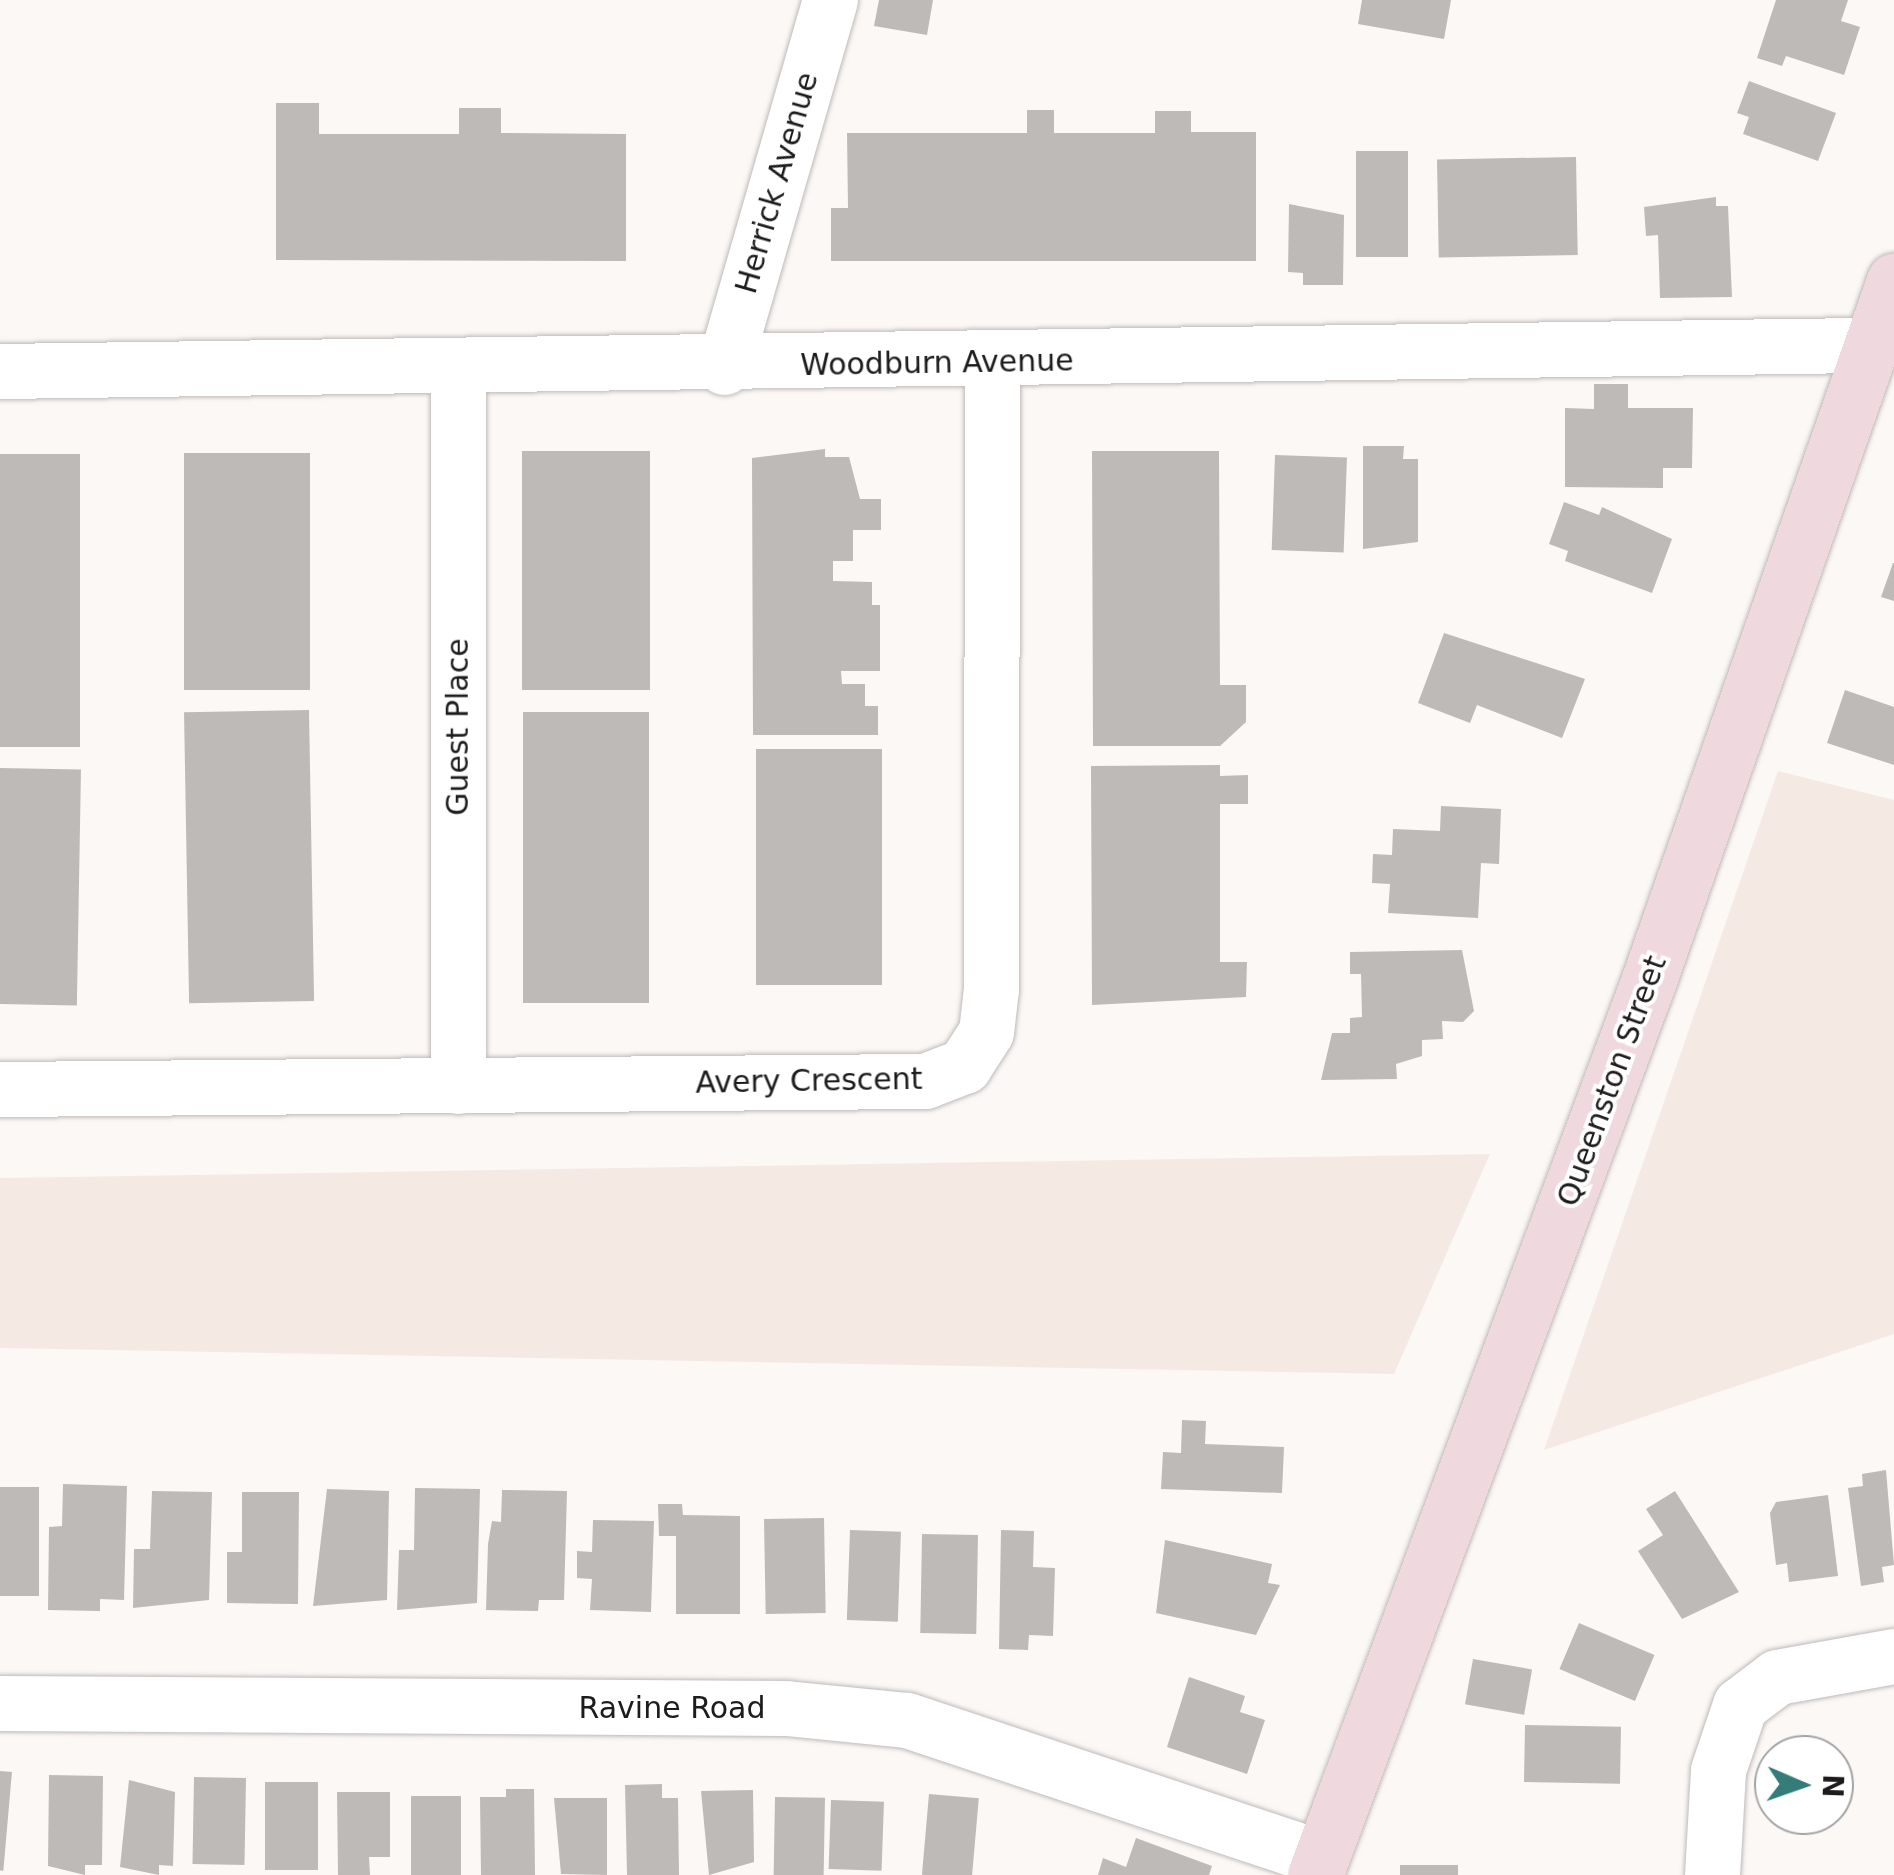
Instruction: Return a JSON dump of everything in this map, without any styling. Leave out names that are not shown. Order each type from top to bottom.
[{"type":"main road","name":"Queenston Street","points":[[1318,1867],[1874,345],[1894,281]]},
{"type":"street","name":"Herrick Avenue","points":[[724,367],[830,0]]},
{"type":"street","name":"Woodburn Avenue","points":[[0,371],[724,367],[1874,345]]},
{"type":"street","name":"Avery Crescent","points":[[0,1090],[926,1082],[978,1051],[991,989],[992,362]]},
{"type":"street","name":"Guest Place","points":[[458,368],[458,1086]]},
{"type":"street","points":[[1712,1875],[1718,1770],[1740,1705],[1777,1677],[1894,1656]]},
{"type":"street","name":"Ravine Road","points":[[0,1703],[786,1708],[907,1720],[1318,1867]]},
{"type":"shaded area","points":[[1778,771],[1894,800],[1894,1334],[1544,1450]]},
{"type":"shaded area","points":[[1490,1154],[1394,1374],[0,1348],[0,1178]]},
{"type":"building","points":[[879,0],[933,0],[927,35],[874,26]]},
{"type":"building","points":[[1362,0],[1451,0],[1444,39],[1358,24]]},
{"type":"building","points":[[1776,0],[1848,0],[1841,21],[1860,27],[1844,75],[1786,56],[1782,66],[1757,58]]},
{"type":"building","points":[[1749,81],[1836,113],[1818,161],[1743,134],[1749,117],[1737,113]]},
{"type":"building","points":[[276,103],[319,103],[319,134],[459,134],[459,108],[501,108],[501,133],[626,134],[626,261],[276,260]]},
{"type":"building","points":[[1027,110],[1054,110],[1054,133],[1155,133],[1155,111],[1191,111],[1191,132],[1256,132],[1256,261],[831,261],[831,208],[848,208],[847,133],[1027,133]]},
{"type":"building","points":[[1356,151],[1408,151],[1408,257],[1356,257]]},
{"type":"building","points":[[1576,157],[1578,255],[1439,257],[1437,159]]},
{"type":"building","points":[[1716,197],[1716,206],[1728,206],[1732,297],[1660,298],[1658,235],[1646,236],[1644,207]]},
{"type":"building","points":[[1289,204],[1344,215],[1343,285],[1303,285],[1303,273],[1288,272]]},
{"type":"building","points":[[1594,384],[1628,384],[1628,408],[1693,408],[1692,468],[1663,468],[1663,488],[1565,487],[1565,408],[1594,409]]},
{"type":"building","points":[[1363,446],[1404,446],[1403,459],[1418,459],[1418,542],[1363,549]]},
{"type":"building","points":[[825,449],[825,457],[849,457],[860,499],[881,499],[881,530],[853,530],[853,561],[833,561],[833,581],[872,582],[872,605],[880,605],[880,671],[841,671],[842,684],[865,684],[865,706],[878,706],[878,735],[753,735],[752,458]]},
{"type":"building","points":[[522,451],[650,451],[650,690],[522,690]]},
{"type":"building","points":[[1092,451],[1219,451],[1220,685],[1246,685],[1246,722],[1220,746],[1093,746]]},
{"type":"building","points":[[184,453],[310,453],[310,690],[184,690]]},
{"type":"building","points":[[0,454],[80,454],[80,747],[0,747]]},
{"type":"building","points":[[1275,455],[1347,458],[1344,552],[1272,550]]},
{"type":"building","points":[[1564,502],[1599,515],[1602,507],[1672,539],[1652,593],[1565,561],[1568,551],[1549,544]]},
{"type":"building","points":[[1894,563],[1894,601],[1881,597]]},
{"type":"building","points":[[1444,633],[1585,679],[1562,738],[1477,705],[1470,723],[1418,703]]},
{"type":"building","points":[[1845,690],[1894,707],[1894,765],[1827,743]]},
{"type":"building","points":[[309,710],[314,1001],[189,1003],[184,712]]},
{"type":"building","points":[[523,712],[649,712],[649,1003],[523,1003]]},
{"type":"building","points":[[756,749],[882,749],[882,985],[756,985]]},
{"type":"building","points":[[1220,765],[1220,776],[1248,775],[1248,804],[1220,804],[1220,962],[1247,962],[1246,997],[1092,1005],[1091,766]]},
{"type":"building","points":[[0,768],[81,769],[77,1005],[0,1004]]},
{"type":"building","points":[[1441,806],[1501,809],[1499,864],[1481,863],[1478,918],[1388,913],[1390,884],[1372,883],[1373,854],[1392,855],[1393,829],[1440,831]]},
{"type":"building","points":[[1462,950],[1474,1011],[1463,1022],[1442,1021],[1443,1039],[1422,1040],[1422,1056],[1396,1064],[1397,1079],[1321,1080],[1332,1033],[1350,1033],[1350,1018],[1362,1017],[1361,974],[1350,974],[1350,952]]},
{"type":"building","points":[[1182,1420],[1206,1421],[1205,1444],[1284,1447],[1282,1493],[1161,1489],[1163,1452],[1181,1453]]},
{"type":"building","points":[[1886,1470],[1894,1565],[1882,1567],[1884,1582],[1861,1586],[1848,1488],[1863,1486],[1862,1474]]},
{"type":"building","points":[[63,1484],[127,1486],[124,1600],[100,1599],[100,1611],[48,1610],[49,1527],[62,1526]]},
{"type":"building","points":[[0,1487],[39,1487],[39,1596],[0,1596]]},
{"type":"building","points":[[415,1488],[480,1489],[477,1603],[397,1610],[399,1550],[414,1550]]},
{"type":"building","points":[[327,1489],[389,1491],[387,1600],[313,1606]]},
{"type":"building","points":[[502,1490],[567,1491],[564,1600],[539,1600],[538,1611],[486,1610],[488,1544],[492,1521],[501,1522]]},
{"type":"building","points":[[152,1491],[212,1492],[209,1600],[133,1608],[134,1549],[150,1549]]},
{"type":"building","points":[[1675,1491],[1739,1592],[1682,1619],[1638,1551],[1663,1535],[1646,1509]]},
{"type":"building","points":[[242,1492],[299,1492],[298,1604],[227,1603],[227,1552],[242,1552]]},
{"type":"building","points":[[1828,1495],[1838,1576],[1789,1582],[1787,1563],[1776,1565],[1770,1513],[1776,1502]]},
{"type":"building","points":[[658,1504],[682,1504],[683,1515],[740,1516],[740,1614],[676,1614],[676,1536],[659,1536]]},
{"type":"building","points":[[824,1518],[826,1613],[766,1614],[764,1519]]},
{"type":"building","points":[[593,1520],[654,1521],[651,1612],[590,1610],[592,1579],[577,1578],[577,1551],[592,1552]]},
{"type":"building","points":[[850,1530],[901,1532],[898,1622],[847,1620]]},
{"type":"building","points":[[1001,1530],[1034,1531],[1033,1567],[1055,1568],[1053,1636],[1029,1635],[1028,1650],[999,1649]]},
{"type":"building","points":[[922,1534],[978,1535],[976,1634],[920,1633]]},
{"type":"building","points":[[1165,1540],[1272,1564],[1268,1583],[1280,1585],[1256,1635],[1156,1613]]},
{"type":"building","points":[[1579,1623],[1654,1655],[1635,1701],[1559,1669]]},
{"type":"building","points":[[1473,1659],[1532,1669],[1524,1715],[1465,1704]]},
{"type":"building","points":[[1189,1677],[1245,1696],[1240,1712],[1265,1720],[1247,1774],[1167,1747]]},
{"type":"building","points":[[1525,1725],[1621,1727],[1620,1784],[1524,1782]]},
{"type":"building","points":[[0,1771],[12,1772],[3,1871],[0,1870]]},
{"type":"building","points":[[49,1775],[103,1776],[102,1865],[85,1865],[85,1875],[48,1866]]},
{"type":"building","points":[[194,1777],[246,1778],[244,1865],[192,1864]]},
{"type":"building","points":[[129,1780],[175,1792],[173,1866],[159,1865],[159,1875],[120,1867]]},
{"type":"building","points":[[265,1782],[318,1782],[318,1870],[265,1870]]},
{"type":"building","points":[[662,1784],[662,1798],[678,1798],[679,1875],[627,1875],[625,1785]]},
{"type":"building","points":[[506,1789],[534,1789],[535,1875],[481,1875],[480,1797],[506,1797]]},
{"type":"building","points":[[753,1790],[754,1862],[709,1875],[701,1791]]},
{"type":"building","points":[[337,1792],[390,1792],[390,1857],[369,1857],[370,1875],[338,1875]]},
{"type":"building","points":[[929,1794],[979,1798],[972,1875],[922,1875]]},
{"type":"building","points":[[411,1796],[461,1796],[461,1875],[411,1875]]},
{"type":"building","points":[[775,1797],[825,1798],[824,1875],[774,1875]]},
{"type":"building","points":[[554,1798],[607,1798],[607,1875],[561,1874]]},
{"type":"building","points":[[831,1800],[884,1802],[882,1871],[829,1869]]},
{"type":"building","points":[[1136,1838],[1212,1866],[1209,1875],[1098,1875],[1103,1858],[1126,1867]]},
{"type":"building","points":[[1400,1865],[1458,1865],[1458,1875],[1400,1875]]}]
